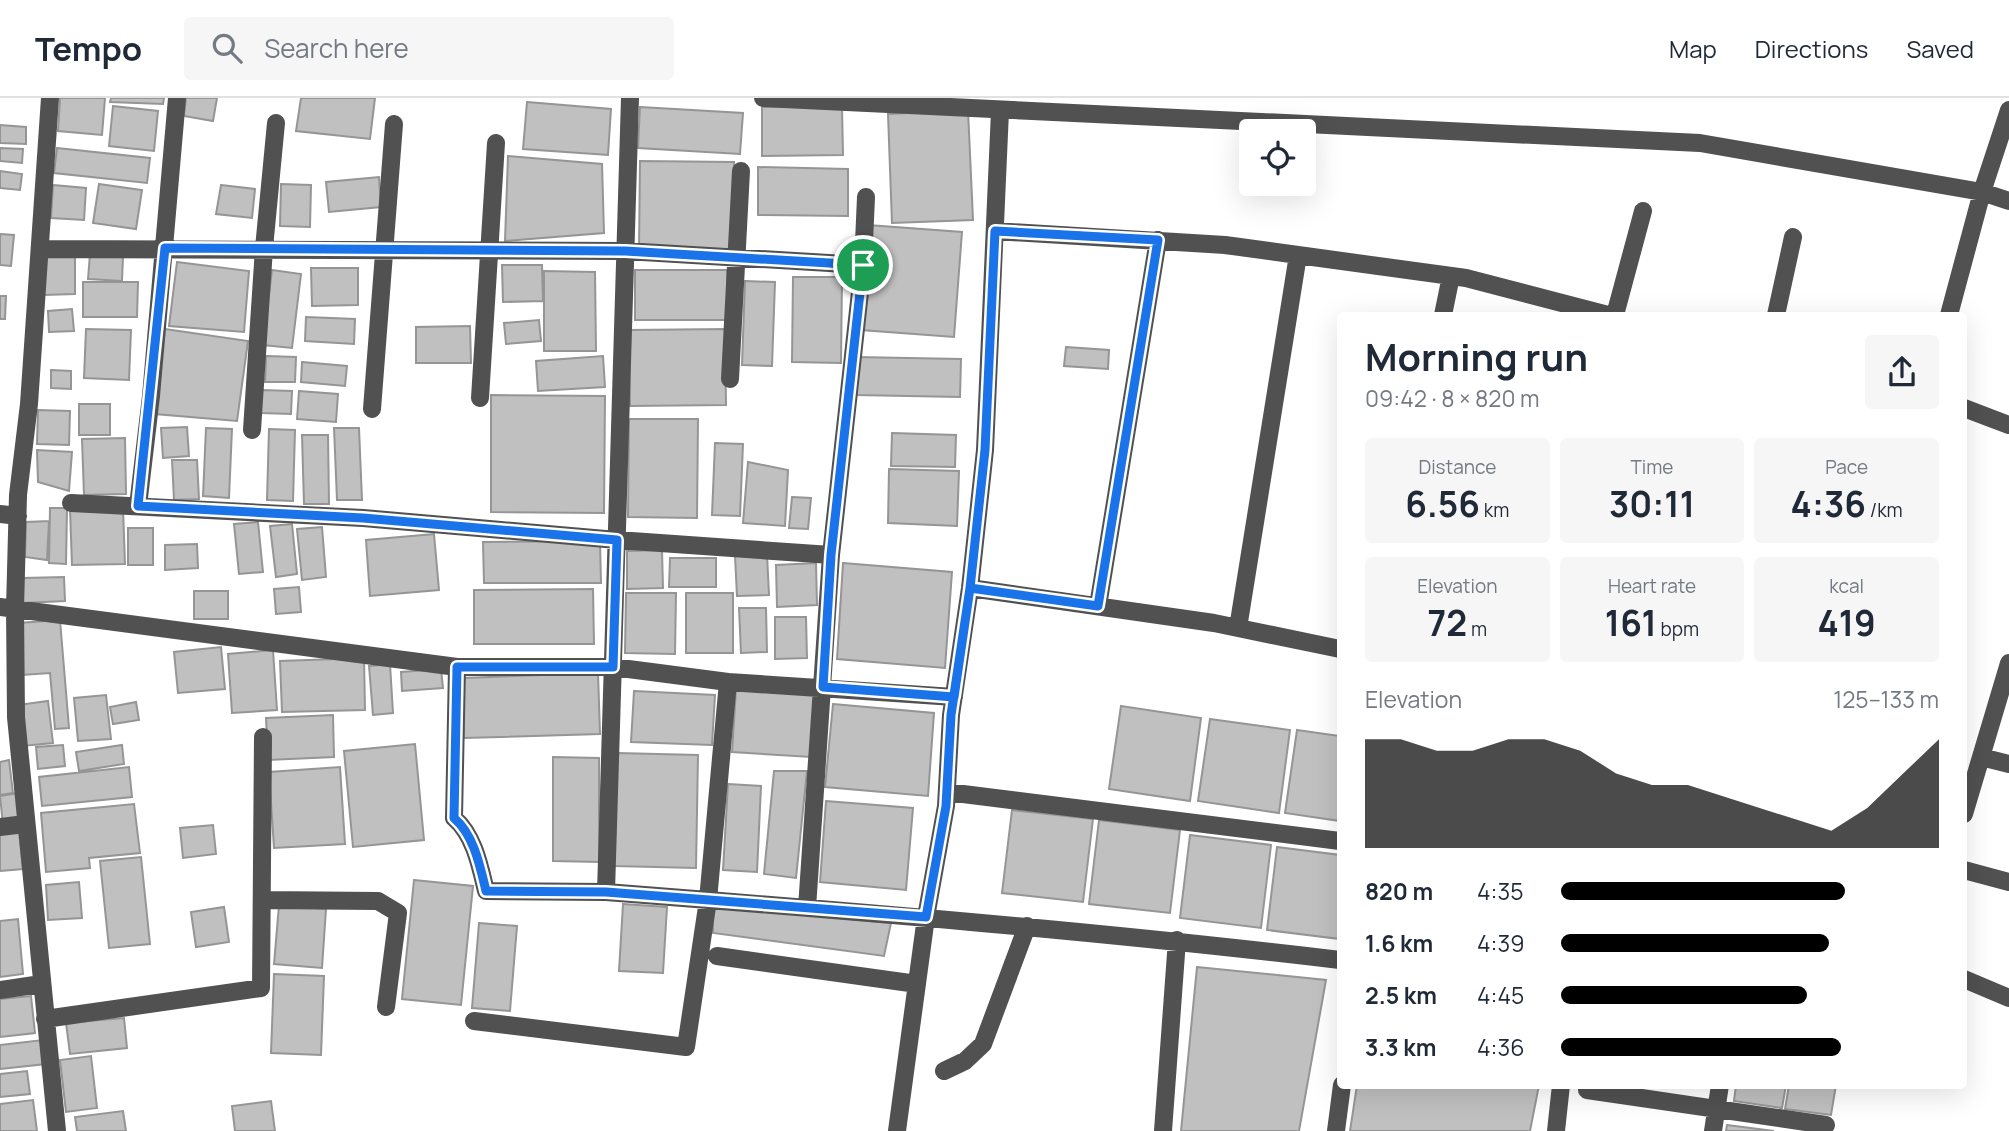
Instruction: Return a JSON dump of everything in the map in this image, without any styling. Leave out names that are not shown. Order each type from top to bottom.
[{"type":"street","points":[[50,98],[29,404],[18,495],[9,515],[7,608],[24,824],[57,1131]]},
{"type":"street","points":[[138,506],[165,248],[177,98]]},
{"type":"street","points":[[606,892],[630,98]]},
{"type":"street","points":[[763,98],[1700,143],[1982,192],[2009,201]]},
{"type":"street","points":[[1950,312],[1982,192],[2009,110]]},
{"type":"street","points":[[897,1131],[926,917],[947,792],[954,697],[970,588],[985,450],[1000,111]]},
{"type":"street","points":[[252,429],[264,248],[276,123]]},
{"type":"street","points":[[372,409],[394,124]]},
{"type":"street","points":[[480,398],[496,143]]},
{"type":"street","points":[[730,379],[741,171]]},
{"type":"street","points":[[807,908],[831,555],[863,265],[866,197]]},
{"type":"street","points":[[1616,312],[1643,211]]},
{"type":"street","points":[[995,231],[1225,245],[1451,276],[1596,312]]},
{"type":"street","points":[[1777,312],[1794,237]]},
{"type":"street","points":[[1098,606],[1158,240]]},
{"type":"street","points":[[40,249],[625,251],[863,265]]},
{"type":"street","points":[[1238,628],[1298,255]]},
{"type":"street","points":[[1444,312],[1451,276]]},
{"type":"street","points":[[1967,409],[2009,425]]},
{"type":"street","points":[[71,503],[363,518],[831,555]]},
{"type":"street","points":[[970,588],[1238,628],[1337,648]]},
{"type":"street","points":[[7,608],[457,667],[613,667],[728,682],[954,697]]},
{"type":"street","points":[[1967,804],[2009,663]]},
{"type":"street","points":[[457,667],[454,818],[464,827],[479,863],[486,891],[606,892],[926,917],[1177,940],[1337,960]]},
{"type":"street","points":[[474,1021],[686,1046],[708,900],[728,682]]},
{"type":"street","points":[[45,1019],[261,988],[263,737]]},
{"type":"street","points":[[1981,757],[2009,764]]},
{"type":"street","points":[[947,792],[1337,841]]},
{"type":"street","points":[[0,827],[24,824]]},
{"type":"street","points":[[1967,871],[2009,882]]},
{"type":"street","points":[[262,900],[378,901],[398,913],[386,1007]]},
{"type":"street","points":[[944,1071],[965,1060],[983,1044],[1027,926]]},
{"type":"street","points":[[1163,1131],[1177,940]]},
{"type":"street","points":[[717,956],[917,984]]},
{"type":"street","points":[[1967,980],[2009,998]]},
{"type":"street","points":[[0,990],[41,984]]},
{"type":"street","points":[[1336,1131],[1341,1089]]},
{"type":"street","points":[[1556,1131],[1561,1089]]},
{"type":"street","points":[[1713,1131],[1719,1089]]},
{"type":"street","points":[[1587,1090],[1826,1125]]},
{"type":"building","points":[[60,98],[105,98],[102,135],[58,131]]},
{"type":"building","points":[[111,98],[164,98],[163,104],[110,102]]},
{"type":"building","points":[[186,98],[217,98],[213,121],[184,116]]},
{"type":"building","points":[[301,98],[375,98],[370,139],[296,131]]},
{"type":"building","points":[[527,102],[611,109],[608,155],[523,149]]},
{"type":"building","points":[[113,106],[158,111],[154,151],[109,146]]},
{"type":"building","points":[[842,106],[843,155],[762,156],[762,107]]},
{"type":"building","points":[[640,107],[743,113],[740,154],[638,148]]},
{"type":"building","points":[[968,110],[973,220],[892,223],[888,114]]},
{"type":"building","points":[[0,125],[26,127],[26,144],[0,143]]},
{"type":"building","points":[[0,148],[23,149],[22,163],[0,161]]},
{"type":"building","points":[[57,148],[150,158],[147,183],[54,173]]},
{"type":"building","points":[[508,156],[602,164],[604,233],[505,241]]},
{"type":"building","points":[[640,161],[734,162],[733,252],[639,251]]},
{"type":"building","points":[[758,167],[848,169],[848,216],[758,215]]},
{"type":"building","points":[[0,171],[22,174],[20,190],[0,188]]},
{"type":"building","points":[[379,177],[381,207],[329,212],[326,182]]},
{"type":"building","points":[[99,184],[142,190],[136,229],[93,223]]},
{"type":"building","points":[[281,184],[311,185],[310,227],[280,226]]},
{"type":"building","points":[[53,185],[86,188],[84,220],[51,218]]},
{"type":"building","points":[[221,185],[255,189],[252,218],[216,214]]},
{"type":"building","points":[[868,225],[962,232],[954,337],[861,330]]},
{"type":"building","points":[[0,234],[14,235],[11,266],[0,265]]},
{"type":"building","points":[[43,254],[75,254],[75,294],[44,295]]},
{"type":"building","points":[[90,254],[123,257],[122,281],[88,279]]},
{"type":"building","points":[[177,262],[249,271],[244,332],[169,326]]},
{"type":"building","points":[[502,265],[542,265],[543,301],[503,302]]},
{"type":"building","points":[[311,268],[358,268],[358,305],[312,306]]},
{"type":"building","points":[[272,270],[301,274],[292,348],[263,345]]},
{"type":"building","points":[[635,270],[727,270],[727,320],[635,320]]},
{"type":"building","points":[[544,271],[595,272],[596,351],[544,351]]},
{"type":"building","points":[[793,277],[842,277],[841,363],[792,362]]},
{"type":"building","points":[[745,281],[775,282],[772,366],[742,365]]},
{"type":"building","points":[[83,282],[138,282],[137,317],[83,317]]},
{"type":"building","points":[[0,296],[6,296],[5,319],[0,319]]},
{"type":"building","points":[[72,309],[74,331],[49,332],[48,311]]},
{"type":"building","points":[[306,317],[355,319],[354,344],[305,341]]},
{"type":"building","points":[[539,320],[541,341],[506,344],[504,323]]},
{"type":"building","points":[[470,326],[471,363],[416,363],[416,327]]},
{"type":"building","points":[[86,329],[131,330],[129,380],[84,378]]},
{"type":"building","points":[[165,329],[248,341],[237,421],[155,414]]},
{"type":"building","points":[[725,329],[726,405],[630,406],[629,330]]},
{"type":"building","points":[[1066,347],[1109,350],[1108,369],[1064,366]]},
{"type":"building","points":[[266,356],[296,357],[295,382],[265,382]]},
{"type":"building","points":[[603,356],[605,387],[538,391],[536,361]]},
{"type":"building","points":[[856,357],[961,359],[960,397],[855,395]]},
{"type":"building","points":[[302,362],[347,366],[345,386],[301,382]]},
{"type":"building","points":[[51,370],[71,371],[71,389],[51,388]]},
{"type":"building","points":[[261,390],[292,391],[291,414],[261,413]]},
{"type":"building","points":[[299,391],[338,394],[336,422],[297,419]]},
{"type":"building","points":[[491,395],[605,396],[604,513],[491,512]]},
{"type":"building","points":[[79,404],[110,404],[110,435],[79,435]]},
{"type":"building","points":[[38,410],[70,411],[69,445],[37,444]]},
{"type":"building","points":[[629,419],[698,419],[697,518],[628,517]]},
{"type":"building","points":[[187,427],[189,456],[163,458],[161,428]]},
{"type":"building","points":[[206,428],[232,429],[229,498],[203,496]]},
{"type":"building","points":[[334,428],[359,428],[362,500],[337,500]]},
{"type":"building","points":[[269,429],[295,430],[293,501],[267,500]]},
{"type":"building","points":[[892,433],[956,435],[955,467],[891,466]]},
{"type":"building","points":[[302,435],[328,435],[329,504],[304,504]]},
{"type":"building","points":[[125,438],[126,494],[84,495],[82,439]]},
{"type":"building","points":[[715,443],[743,444],[740,516],[712,515]]},
{"type":"building","points":[[37,450],[72,452],[69,491],[38,482]]},
{"type":"building","points":[[172,460],[197,460],[199,499],[174,500]]},
{"type":"building","points":[[748,462],[788,470],[785,526],[743,523]]},
{"type":"building","points":[[889,469],[959,471],[957,526],[888,523]]},
{"type":"building","points":[[792,497],[811,498],[808,529],[789,528]]},
{"type":"building","points":[[50,508],[67,508],[66,564],[49,563]]},
{"type":"building","points":[[123,508],[125,564],[72,565],[70,509]]},
{"type":"building","points":[[49,521],[47,560],[25,557],[26,522]]},
{"type":"building","points":[[258,522],[263,572],[239,574],[234,524]]},
{"type":"building","points":[[292,524],[297,574],[276,577],[270,526]]},
{"type":"building","points":[[322,527],[326,577],[302,580],[297,529]]},
{"type":"building","points":[[128,528],[153,528],[153,565],[128,565]]},
{"type":"building","points":[[434,534],[439,590],[370,596],[366,540]]},
{"type":"building","points":[[600,541],[601,583],[484,583],[483,542]]},
{"type":"building","points":[[197,544],[198,568],[165,570],[165,545]]},
{"type":"building","points":[[662,550],[663,588],[627,589],[627,551]]},
{"type":"building","points":[[767,554],[769,595],[737,596],[735,556]]},
{"type":"building","points":[[670,558],[716,558],[716,587],[669,587]]},
{"type":"building","points":[[816,563],[817,605],[777,607],[776,565]]},
{"type":"building","points":[[843,563],[952,572],[945,668],[837,659]]},
{"type":"building","points":[[64,577],[65,601],[23,603],[23,578]]},
{"type":"building","points":[[299,587],[301,612],[276,614],[274,589]]},
{"type":"building","points":[[593,589],[594,644],[474,644],[474,590]]},
{"type":"building","points":[[194,591],[228,591],[228,619],[194,619]]},
{"type":"building","points":[[626,593],[676,593],[675,654],[625,653]]},
{"type":"building","points":[[686,593],[733,593],[733,653],[686,653]]},
{"type":"building","points":[[739,608],[766,608],[767,652],[741,653]]},
{"type":"building","points":[[775,617],[806,617],[807,658],[775,659]]},
{"type":"building","points":[[60,620],[69,728],[55,729],[50,673],[22,675],[18,623]]},
{"type":"building","points":[[221,647],[225,689],[178,693],[174,652]]},
{"type":"building","points":[[273,650],[277,710],[232,713],[228,654]]},
{"type":"building","points":[[364,658],[365,710],[282,712],[280,661]]},
{"type":"building","points":[[390,664],[393,713],[373,715],[369,666]]},
{"type":"building","points":[[441,669],[443,688],[402,691],[401,672]]},
{"type":"building","points":[[598,673],[600,734],[464,738],[462,678]]},
{"type":"building","points":[[736,689],[815,694],[811,757],[732,752]]},
{"type":"building","points":[[634,691],[715,695],[712,745],[631,742]]},
{"type":"building","points":[[106,695],[111,739],[78,741],[74,698]]},
{"type":"building","points":[[48,701],[53,743],[22,746],[18,705]]},
{"type":"building","points":[[136,702],[139,720],[113,724],[110,707]]},
{"type":"building","points":[[833,704],[934,713],[928,796],[825,787]]},
{"type":"building","points":[[1121,706],[1201,718],[1190,801],[1109,789]]},
{"type":"building","points":[[333,715],[334,757],[268,760],[266,718]]},
{"type":"building","points":[[1210,719],[1290,730],[1279,813],[1198,801]]},
{"type":"building","points":[[1297,730],[1337,736],[1337,821],[1285,813]]},
{"type":"building","points":[[415,744],[424,840],[353,847],[344,751]]},
{"type":"building","points":[[63,745],[65,766],[38,769],[36,747]]},
{"type":"building","points":[[122,745],[124,764],[79,771],[76,752]]},
{"type":"building","points":[[617,753],[698,755],[696,868],[614,866]]},
{"type":"building","points":[[553,757],[599,758],[599,862],[553,861]]},
{"type":"building","points":[[9,760],[13,793],[0,795],[0,762]]},
{"type":"building","points":[[129,767],[132,797],[42,806],[39,777]]},
{"type":"building","points":[[340,767],[345,844],[274,848],[269,772]]},
{"type":"building","points":[[774,771],[807,771],[796,878],[764,874]]},
{"type":"building","points":[[728,784],[761,786],[757,872],[723,870]]},
{"type":"building","points":[[19,793],[22,823],[3,825],[0,796]]},
{"type":"building","points":[[826,801],[913,808],[906,890],[820,882]]},
{"type":"building","points":[[134,804],[140,853],[89,858],[90,868],[46,872],[41,813]]},
{"type":"building","points":[[1012,810],[1093,819],[1083,902],[1002,893]]},
{"type":"building","points":[[1099,820],[1180,830],[1170,913],[1089,904]]},
{"type":"building","points":[[213,825],[216,854],[183,858],[180,828]]},
{"type":"building","points":[[19,831],[23,869],[0,871],[0,833]]},
{"type":"building","points":[[1190,835],[1271,845],[1261,928],[1180,918]]},
{"type":"building","points":[[1277,847],[1337,855],[1337,939],[1267,930]]},
{"type":"building","points":[[141,857],[150,944],[109,948],[100,861]]},
{"type":"building","points":[[414,880],[473,886],[461,1005],[402,999]]},
{"type":"building","points":[[79,882],[82,918],[48,920],[46,885]]},
{"type":"building","points":[[623,904],[667,907],[663,973],[619,971]]},
{"type":"building","points":[[279,905],[326,909],[322,968],[274,964]]},
{"type":"building","points":[[713,906],[891,923],[884,956],[713,933]]},
{"type":"building","points":[[224,907],[229,942],[196,947],[191,912]]},
{"type":"building","points":[[18,919],[23,974],[0,977],[0,921]]},
{"type":"building","points":[[479,923],[517,926],[510,1011],[472,1008]]},
{"type":"building","points":[[1197,967],[1326,980],[1299,1131],[1181,1131]]},
{"type":"building","points":[[274,974],[324,976],[321,1055],[271,1053]]},
{"type":"building","points":[[31,996],[35,1033],[0,1037],[0,999]]},
{"type":"building","points":[[124,1018],[127,1048],[70,1054],[66,1023]]},
{"type":"building","points":[[43,1040],[46,1064],[0,1069],[0,1045]]},
{"type":"building","points":[[91,1056],[97,1108],[66,1112],[60,1060]]},
{"type":"building","points":[[27,1071],[30,1094],[0,1097],[0,1074]]},
{"type":"building","points":[[1356,1089],[1538,1089],[1530,1131],[1350,1131]]},
{"type":"building","points":[[1736,1089],[1785,1089],[1782,1108],[1734,1101]]},
{"type":"building","points":[[1788,1089],[1835,1089],[1831,1115],[1785,1109]]},
{"type":"building","points":[[33,1100],[37,1131],[0,1131],[0,1104]]},
{"type":"building","points":[[271,1101],[275,1131],[235,1131],[232,1106]]},
{"type":"building","points":[[123,1111],[126,1131],[77,1131],[75,1117]]},
{"type":"building","points":[[1727,1125],[1774,1131],[1726,1131]]},
{"type":"route","points":[[863,265],[625,251],[165,248],[138,506],[363,518],[617,540],[613,667],[457,667],[454,818],[464,827],[479,863],[486,891],[606,892],[926,917],[946,806],[951,715],[962,643],[970,588],[1098,606],[1158,240],[995,231],[985,450],[970,588],[954,697],[823,687],[831,555],[863,265]]}]
